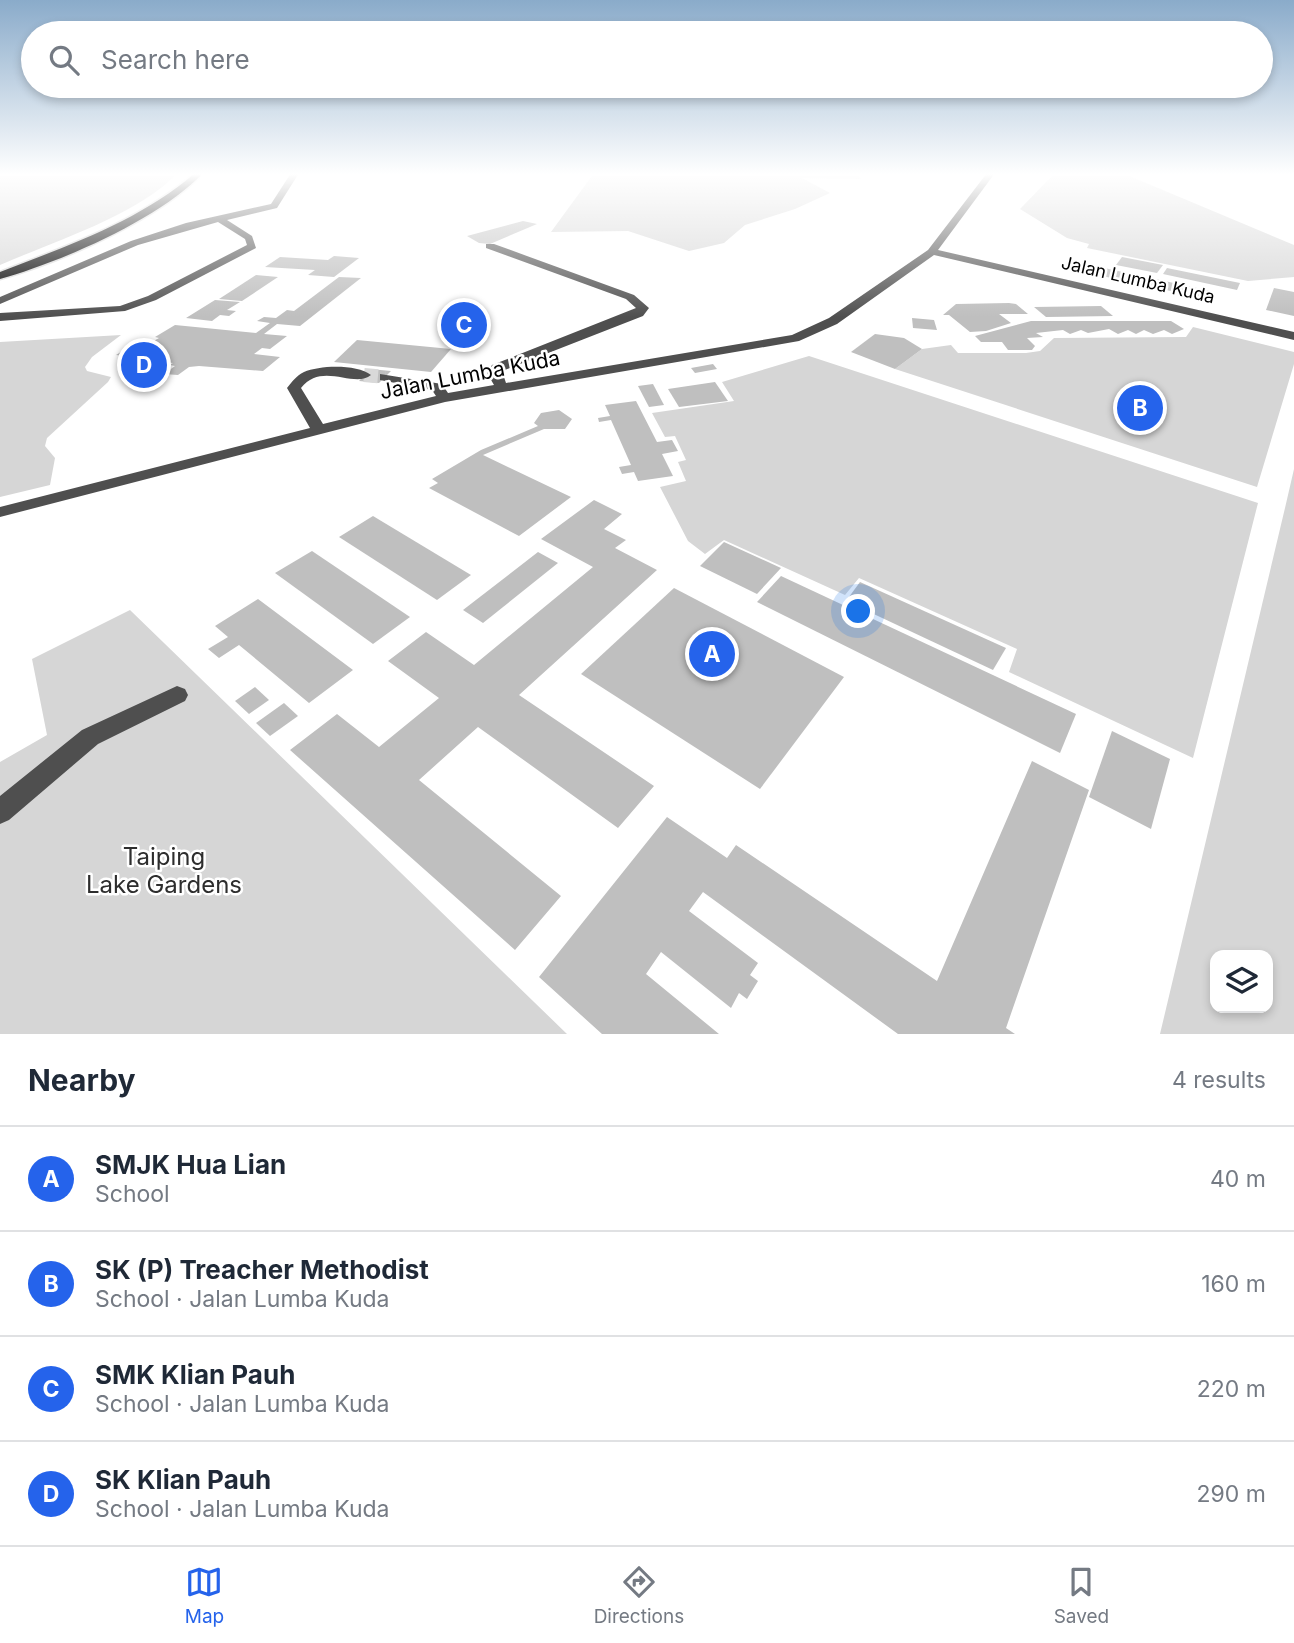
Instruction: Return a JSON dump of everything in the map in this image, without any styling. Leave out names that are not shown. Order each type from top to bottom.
[{"type":"main road","points":[[0,276],[126,221]]},
{"type":"street","points":[[0,301],[135,240],[209,221]]},
{"type":"street","points":[[0,317],[109,311],[152,299],[252,246],[249,238],[223,221]]},
{"type":"street","name":"Jalan Lumba Kuda","points":[[0,512],[444,398],[795,338],[833,321],[932,252],[955,221]]},
{"type":"street","points":[[490,246],[630,297],[643,308],[639,313],[497,368],[494,373],[502,388]]},
{"type":"street","name":"Jalan Lumba Kuda","points":[[932,252],[1294,336]]},
{"type":"street","points":[[319,430],[294,388],[297,383],[323,372],[365,375]]},
{"type":"street","points":[[385,377],[437,387],[444,398]]},
{"type":"street","points":[[0,813],[90,737],[177,695]]},
{"type":"green space","points":[[0,221],[104,221],[70,237],[0,265]]},
{"type":"green space","points":[[559,221],[757,221],[745,225],[724,243],[689,251],[628,231],[551,232]]},
{"type":"green space","points":[[1040,221],[1237,221],[1294,245],[1294,277],[1248,281],[1087,248],[1089,244],[1067,238]]},
{"type":"green space","points":[[1193,327],[1294,352],[1294,364],[1257,487],[895,369],[922,349],[951,345],[958,353],[1026,353],[1040,351],[1054,338],[1186,337]]},
{"type":"green space","points":[[121,335],[92,357],[85,367],[87,371],[111,377],[108,382],[47,438],[45,446],[55,458],[50,485],[0,497],[0,342]]},
{"type":"green space","points":[[809,356],[1258,503],[1193,758],[1009,672],[1017,649],[859,578],[845,595],[724,540],[705,554],[688,541],[660,487],[686,481],[678,462],[686,460],[675,436],[665,437],[652,413],[734,401],[722,382]]},
{"type":"green space","points":[[1294,469],[1294,1034],[1160,1034]]},
{"type":"green space","name":"Taiping Lake Gardens","points":[[130,610],[567,1034],[0,1034],[0,762],[47,735],[32,659]]},
{"type":"building","points":[[522,221],[537,224],[490,244],[479,243],[467,236]]},
{"type":"building","points":[[334,256],[359,258],[334,277],[308,275],[315,270],[265,267],[280,257],[328,260]]},
{"type":"building","points":[[1122,257],[1163,265],[1157,273],[1116,265]]},
{"type":"building","points":[[1081,263],[1211,291],[1207,299],[1075,270]]},
{"type":"building","points":[[1167,268],[1240,283],[1237,290],[1163,274]]},
{"type":"building","points":[[256,275],[278,277],[242,301],[219,299]]},
{"type":"building","points":[[339,277],[361,278],[300,326],[277,324],[264,334],[287,336],[270,349],[262,348],[254,354],[280,357],[263,371],[199,366],[189,367],[178,375],[164,374],[175,366],[170,365],[173,363],[116,355],[137,342],[150,343],[175,325],[256,333],[270,323],[257,321],[264,317],[276,318],[287,310],[294,311]]},
{"type":"building","points":[[1274,288],[1294,292],[1294,316],[1266,310]]},
{"type":"building","points":[[215,300],[240,302],[227,310],[236,311],[229,316],[220,315],[212,321],[186,318]]},
{"type":"building","points":[[956,304],[1016,304],[1028,314],[999,314],[1011,323],[986,331],[970,332],[949,315],[943,315]]},
{"type":"building","points":[[1101,306],[1113,316],[1046,317],[1034,307]]},
{"type":"building","points":[[912,318],[934,320],[937,330],[913,328]]},
{"type":"building","points":[[1031,321],[1171,321],[1184,329],[1172,334],[1164,330],[1153,334],[1144,330],[1136,334],[1128,330],[1118,334],[1109,329],[1088,333],[1081,330],[1070,334],[1063,330],[1036,333],[1043,337],[1027,338],[1035,346],[1032,350],[1008,350],[1002,342],[981,342],[975,336]]},
{"type":"building","points":[[875,334],[904,338],[922,349],[895,369],[851,352]]},
{"type":"building","points":[[357,340],[451,349],[431,372],[334,362]]},
{"type":"building","points":[[713,364],[717,369],[695,373],[691,368]]},
{"type":"building","points":[[370,369],[391,371],[379,383],[359,381]]},
{"type":"building","points":[[715,382],[728,401],[679,407],[668,389]]},
{"type":"building","points":[[653,384],[664,405],[649,407],[638,386]]},
{"type":"building","points":[[636,401],[657,442],[672,440],[678,451],[662,454],[673,476],[638,481],[634,472],[622,474],[619,467],[631,465],[611,420],[599,422],[598,418],[610,416],[605,405]]},
{"type":"building","points":[[559,410],[572,419],[565,429],[544,429],[483,455],[571,497],[519,536],[429,488],[438,483],[432,479],[481,450],[538,426],[534,423],[541,413]]},
{"type":"building","points":[[594,500],[622,514],[604,529],[626,540],[615,548],[657,570],[519,695],[654,786],[618,828],[478,727],[419,780],[561,896],[515,950],[290,750],[337,714],[379,747],[439,698],[388,661],[426,632],[474,665],[593,567],[541,539]]},
{"type":"building","points":[[373,516],[471,575],[437,600],[339,537]]},
{"type":"building","points":[[724,542],[781,568],[757,594],[700,566]]},
{"type":"building","points":[[312,551],[410,617],[373,644],[275,573]]},
{"type":"building","points":[[538,552],[558,563],[483,623],[463,610]]},
{"type":"building","points":[[781,576],[1076,714],[1060,753],[757,602]]},
{"type":"building","points":[[860,582],[1006,648],[993,670],[846,601]]},
{"type":"building","points":[[674,588],[844,677],[760,789],[581,674]]},
{"type":"building","points":[[258,599],[353,670],[309,703],[239,645],[219,658],[208,649],[228,637],[215,626]]},
{"type":"building","points":[[255,687],[269,700],[249,714],[235,701]]},
{"type":"building","points":[[284,703],[298,716],[270,736],[256,723]]},
{"type":"building","points":[[1112,731],[1170,759],[1151,829],[1089,797]]},
{"type":"building","points":[[1032,761],[1089,790],[1006,1028],[1015,1034],[898,1034],[703,892],[689,911],[758,963],[750,975],[758,981],[747,999],[739,993],[731,1008],[661,952],[646,974],[719,1034],[602,1034],[539,977],[667,817],[727,858],[736,845],[937,981]]},
{"type":"tunnel","points":[[364,375],[385,377]]},
{"type":"place","name":"SMK Klian Pauh","points":[[464,325]]},
{"type":"place","name":"SK Klian Pauh","points":[[144,365]]},
{"type":"place","name":"SK (P) Treacher Methodist","points":[[1140,408]]},
{"type":"place","name":"SMJK Hua Lian","points":[[712,654]]}]
